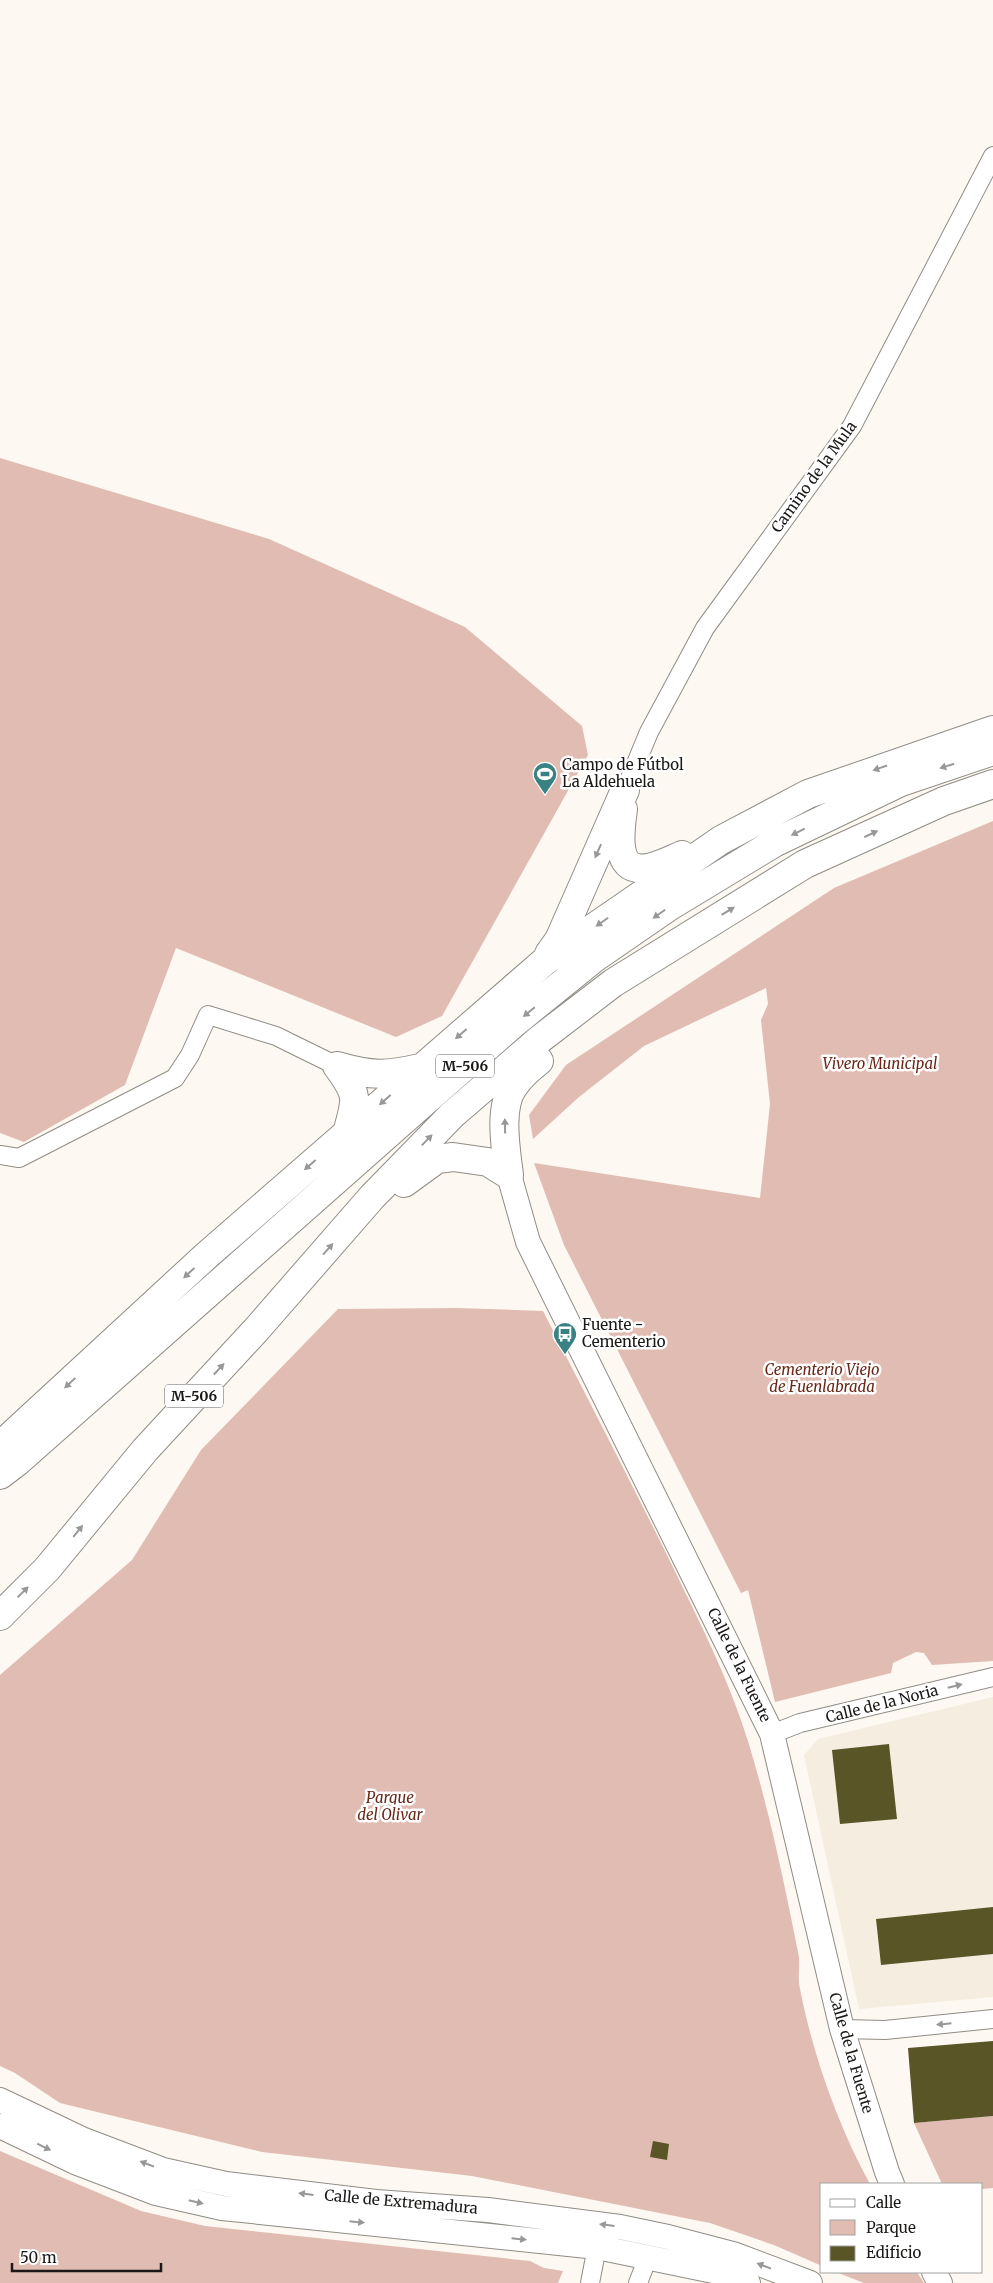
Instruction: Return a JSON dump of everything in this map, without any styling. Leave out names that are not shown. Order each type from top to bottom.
[{"type":"highway","points":[[0,1446],[207,1256],[545,961],[721,840],[808,794],[993,730]]},
{"type":"highway","name":"M-506","points":[[0,1475],[439,1089],[593,960],[670,906],[774,843],[901,782],[993,751]]},
{"type":"highway","name":"M-506","points":[[0,1616],[47,1569],[145,1450],[347,1228],[372,1197],[452,1115],[540,1039],[613,983],[805,864],[944,800],[993,784]]},
{"type":"highway","points":[[625,790],[620,834],[621,851],[630,865],[637,868],[652,866],[721,840]]},
{"type":"highway","points":[[545,961],[559,940],[625,790]]},
{"type":"highway","points":[[509,1175],[505,1122],[508,1098],[513,1086],[530,1068],[570,1034],[613,983]]},
{"type":"highway","points":[[337,1066],[362,1073],[389,1075],[422,1068]]},
{"type":"highway","points":[[337,1066],[353,1089],[354,1106],[347,1133]]},
{"type":"highway","points":[[347,1228],[437,1159],[453,1157],[488,1162],[509,1175]]},
{"type":"main road","name":"Calle de la Fuente","points":[[509,1175],[528,1242],[772,1734],[842,2029],[892,2183]]},
{"type":"main road","name":"Calle de Extremadura","points":[[0,2100],[84,2140],[163,2170],[226,2184],[376,2202],[488,2210],[620,2227],[733,2254],[810,2283]]},
{"type":"main road","name":"Calle de Extremadura","points":[[0,2126],[75,2162],[156,2193],[222,2208],[598,2247],[723,2272],[748,2283]]},
{"type":"street","name":"Camino de la Mula","points":[[625,790],[649,732],[705,628],[852,426],[993,156]]},
{"type":"street","points":[[0,1155],[19,1158],[175,1078],[190,1055],[208,1015],[276,1036],[337,1066]]},
{"type":"street","name":"Calle de la Noria","points":[[772,1734],[800,1723],[993,1677]]},
{"type":"street","points":[[842,2029],[885,2030],[993,2019]]},
{"type":"street","points":[[590,2283],[598,2247]]},
{"type":"street","points":[[638,2283],[648,2257]]},
{"type":"shaded area","points":[[993,1697],[993,1997],[859,2009],[804,1755],[818,1739]]},
{"type":"green space","points":[[0,458],[269,539],[465,627],[582,726],[588,755],[442,1016],[396,1037],[176,948],[125,1085],[24,1142],[0,1133]]},
{"type":"green space","name":"Cementerio Viejo de Fuenlabrada","points":[[993,821],[993,1661],[932,1665],[924,1653],[916,1652],[893,1663],[891,1673],[775,1702],[748,1590],[741,1593],[564,1245],[534,1163],[760,1198],[770,1104],[761,1020],[768,1004],[766,988],[644,1046],[579,1097],[533,1139],[529,1115],[566,1065],[834,888]]},
{"type":"green space","name":"Parque del Olivar","points":[[458,1308],[543,1311],[638,1497],[712,1648],[740,1717],[756,1767],[776,1846],[799,1957],[799,1980],[805,2014],[819,2064],[837,2114],[869,2183],[820,2183],[820,2265],[774,2245],[710,2223],[472,2176],[262,2152],[60,2103],[15,2073],[0,2066],[0,1675],[132,1560],[201,1450],[338,1309]]},
{"type":"green space","points":[[993,2116],[993,2188],[983,2189],[983,2183],[942,2183],[914,2123]]},
{"type":"green space","points":[[0,2151],[141,2211],[205,2226],[530,2261],[544,2268],[563,2271],[558,2283],[0,2283]]},
{"type":"green space","points":[[839,2273],[918,2273],[924,2283],[864,2283]]},
{"type":"building","points":[[889,1744],[897,1819],[840,1824],[832,1750]]},
{"type":"building","points":[[993,1907],[993,1954],[881,1965],[876,1919]]},
{"type":"building","points":[[993,2041],[993,2116],[914,2123],[908,2048]]},
{"type":"building","points":[[653,2141],[669,2144],[667,2160],[650,2157]]},
{"type":"place","name":"Campo de Fútbol La Aldehuela","points":[[545,795]]},
{"type":"place","name":"Fuente - Cementerio","points":[[565,1355]]},
{"type":"park label","name":"Vivero Municipal","points":[[880,1064]]}]
